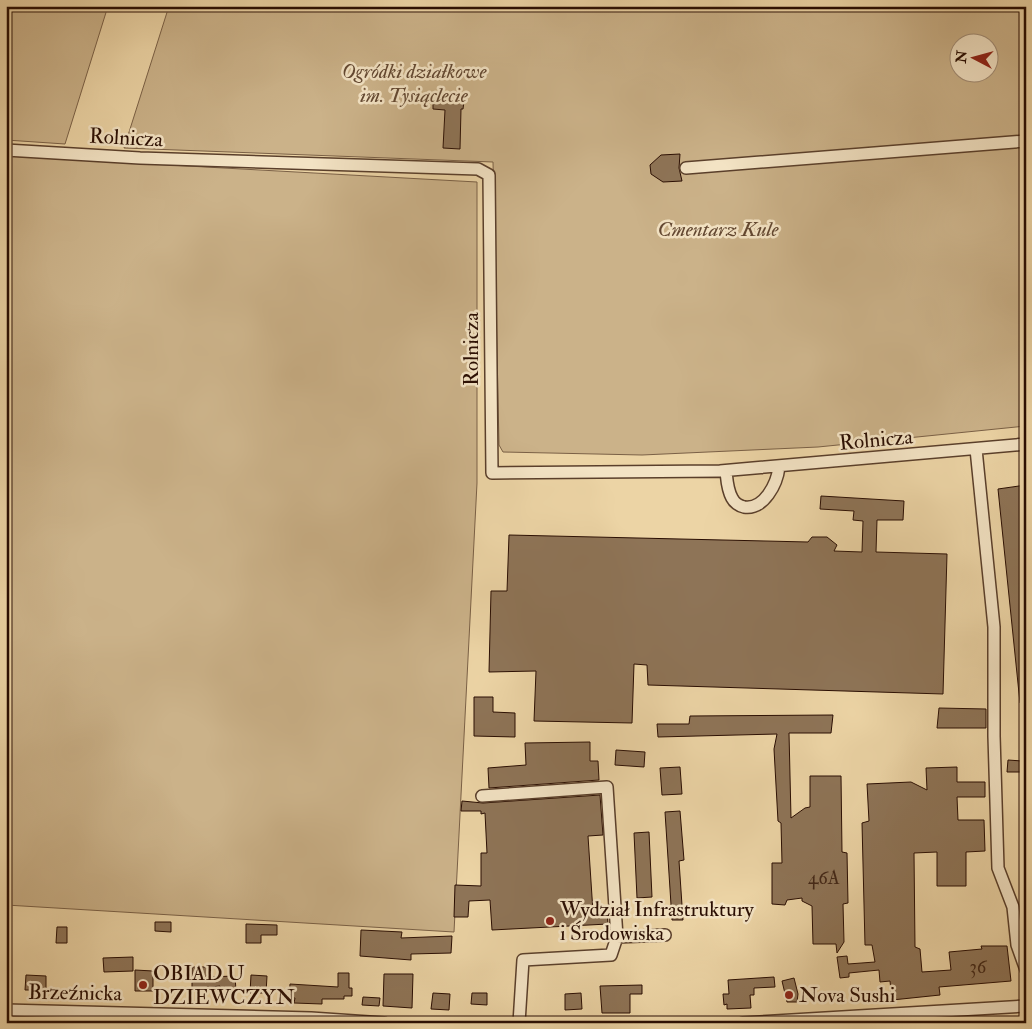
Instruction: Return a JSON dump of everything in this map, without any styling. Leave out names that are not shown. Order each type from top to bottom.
[{"type":"street","points":[[686,168],[1026,140]]},
{"type":"street","name":"Rolnicza","points":[[6,150],[140,158],[478,169],[486,172],[489,175],[492,473],[726,471],[1026,444]]},
{"type":"street","points":[[976,449],[994,627],[994,736],[998,868],[1013,907],[1017,945],[1026,970]]},
{"type":"street","points":[[726,471],[732,500],[742,507],[752,507],[762,503],[778,476],[779,467]]},
{"type":"street","points":[[482,796],[607,787],[617,938],[611,955],[523,960],[519,1023]]},
{"type":"street","points":[[617,938],[665,935]]},
{"type":"street","points":[[743,1023],[904,1018],[1026,1006]]},
{"type":"street","name":"Brzeźnicka","points":[[6,1010],[91,1011],[384,1023]]},
{"type":"green space","points":[[6,6],[108,6],[65,144],[6,140]]},
{"type":"green space","name":"Cmentarz Kule","points":[[169,6],[1026,6],[1026,426],[818,447],[642,455],[503,452],[499,445],[493,162],[124,148]]},
{"type":"green space","points":[[6,156],[477,182],[477,483],[454,932],[6,905]]},
{"type":"building","points":[[433,100],[464,101],[463,109],[461,109],[460,149],[443,148],[445,110],[433,109]]},
{"type":"building","points":[[680,154],[679,168],[682,181],[663,182],[651,174],[650,165],[661,155]]},
{"type":"building","points":[[1026,485],[1026,703],[1020,703],[998,489]]},
{"type":"building","points":[[821,496],[904,501],[903,520],[877,520],[876,552],[947,554],[943,694],[648,685],[647,665],[634,664],[632,723],[534,721],[536,671],[489,672],[491,591],[507,591],[509,535],[808,542],[812,537],[827,537],[837,545],[834,551],[862,552],[863,521],[853,520],[854,511],[820,509]]},
{"type":"building","points":[[474,697],[493,697],[493,712],[515,713],[515,737],[474,736]]},
{"type":"building","points":[[939,708],[986,709],[986,728],[937,728]]},
{"type":"building","points":[[833,715],[831,733],[789,733],[791,818],[805,808],[810,807],[810,776],[841,776],[842,852],[847,853],[848,903],[843,904],[844,942],[837,953],[836,944],[813,944],[812,906],[802,901],[802,898],[787,900],[785,905],[772,904],[772,863],[782,863],[781,823],[778,821],[774,749],[777,734],[658,737],[657,724],[689,724],[690,716]]},
{"type":"building","points":[[590,742],[590,761],[598,761],[599,780],[489,788],[488,768],[526,765],[525,743]]},
{"type":"building","points":[[616,750],[645,752],[644,767],[615,765]]},
{"type":"building","points":[[1008,760],[1022,761],[1021,772],[1007,772]]},
{"type":"building","points":[[680,767],[682,794],[662,795],[660,768]]},
{"type":"building","points":[[957,767],[957,782],[985,782],[985,797],[957,797],[958,820],[984,820],[985,851],[966,852],[966,886],[937,886],[937,852],[914,853],[915,947],[920,949],[922,972],[951,970],[949,952],[982,949],[981,946],[1007,946],[1011,981],[939,987],[940,995],[892,1000],[890,981],[880,982],[879,970],[849,973],[849,977],[840,978],[837,957],[847,956],[848,964],[875,962],[872,945],[865,945],[862,823],[869,821],[867,784],[911,782],[927,790],[926,768]]},
{"type":"building","points":[[600,795],[603,835],[588,836],[593,912],[607,911],[608,924],[492,930],[490,900],[469,901],[468,917],[454,917],[455,885],[481,886],[481,853],[487,853],[485,813],[481,814],[481,811],[461,811],[462,801],[483,803]]},
{"type":"building","points":[[680,811],[684,860],[679,861],[683,920],[672,920],[665,812]]},
{"type":"building","points":[[649,832],[652,897],[637,898],[634,833]]},
{"type":"building","points":[[155,922],[171,922],[171,932],[155,931]]},
{"type":"building","points":[[246,924],[277,925],[277,935],[261,935],[261,943],[246,943]]},
{"type":"building","points":[[57,927],[67,927],[67,943],[56,943]]},
{"type":"building","points":[[361,930],[402,932],[401,938],[452,936],[451,953],[411,954],[411,960],[360,956]]},
{"type":"building","points":[[133,957],[133,971],[104,972],[103,958]]},
{"type":"building","points":[[192,967],[207,967],[207,977],[235,976],[236,991],[220,991],[220,986],[192,989]]},
{"type":"building","points":[[135,970],[153,971],[153,991],[135,991]]},
{"type":"building","points":[[338,973],[349,973],[349,988],[352,988],[352,996],[344,996],[344,999],[322,999],[322,1004],[294,1003],[295,998],[289,998],[290,984],[338,987]]},
{"type":"building","points":[[384,974],[413,974],[412,1008],[383,1006]]},
{"type":"building","points":[[26,975],[46,976],[46,990],[25,990]]},
{"type":"building","points":[[251,975],[267,976],[266,993],[250,993]]},
{"type":"building","points":[[774,977],[775,987],[754,988],[754,995],[750,995],[751,1008],[727,1009],[727,1004],[724,1005],[723,994],[729,994],[728,980]]},
{"type":"building","points":[[794,978],[798,994],[797,1002],[787,1002],[782,981]]},
{"type":"building","points":[[642,985],[642,994],[630,994],[630,1013],[602,1013],[600,986]]},
{"type":"building","points":[[433,993],[450,994],[449,1010],[431,1009]]},
{"type":"building","points":[[472,993],[487,993],[487,1005],[471,1004]]},
{"type":"building","points":[[581,993],[582,1009],[565,1010],[565,994]]},
{"type":"building","points":[[363,997],[380,998],[379,1006],[362,1005]]},
{"type":"place","name":"Wydział Infrastruktury i Środowiska","points":[[550,921]]},
{"type":"place","name":"OBIAD U DZIEWCZYN","points":[[143,985]]},
{"type":"place","name":"Nova Sushi","points":[[789,995]]},
{"type":"park label","name":"Ogródki działkowe im. Tysiąclecie","points":[[414,83]]}]
